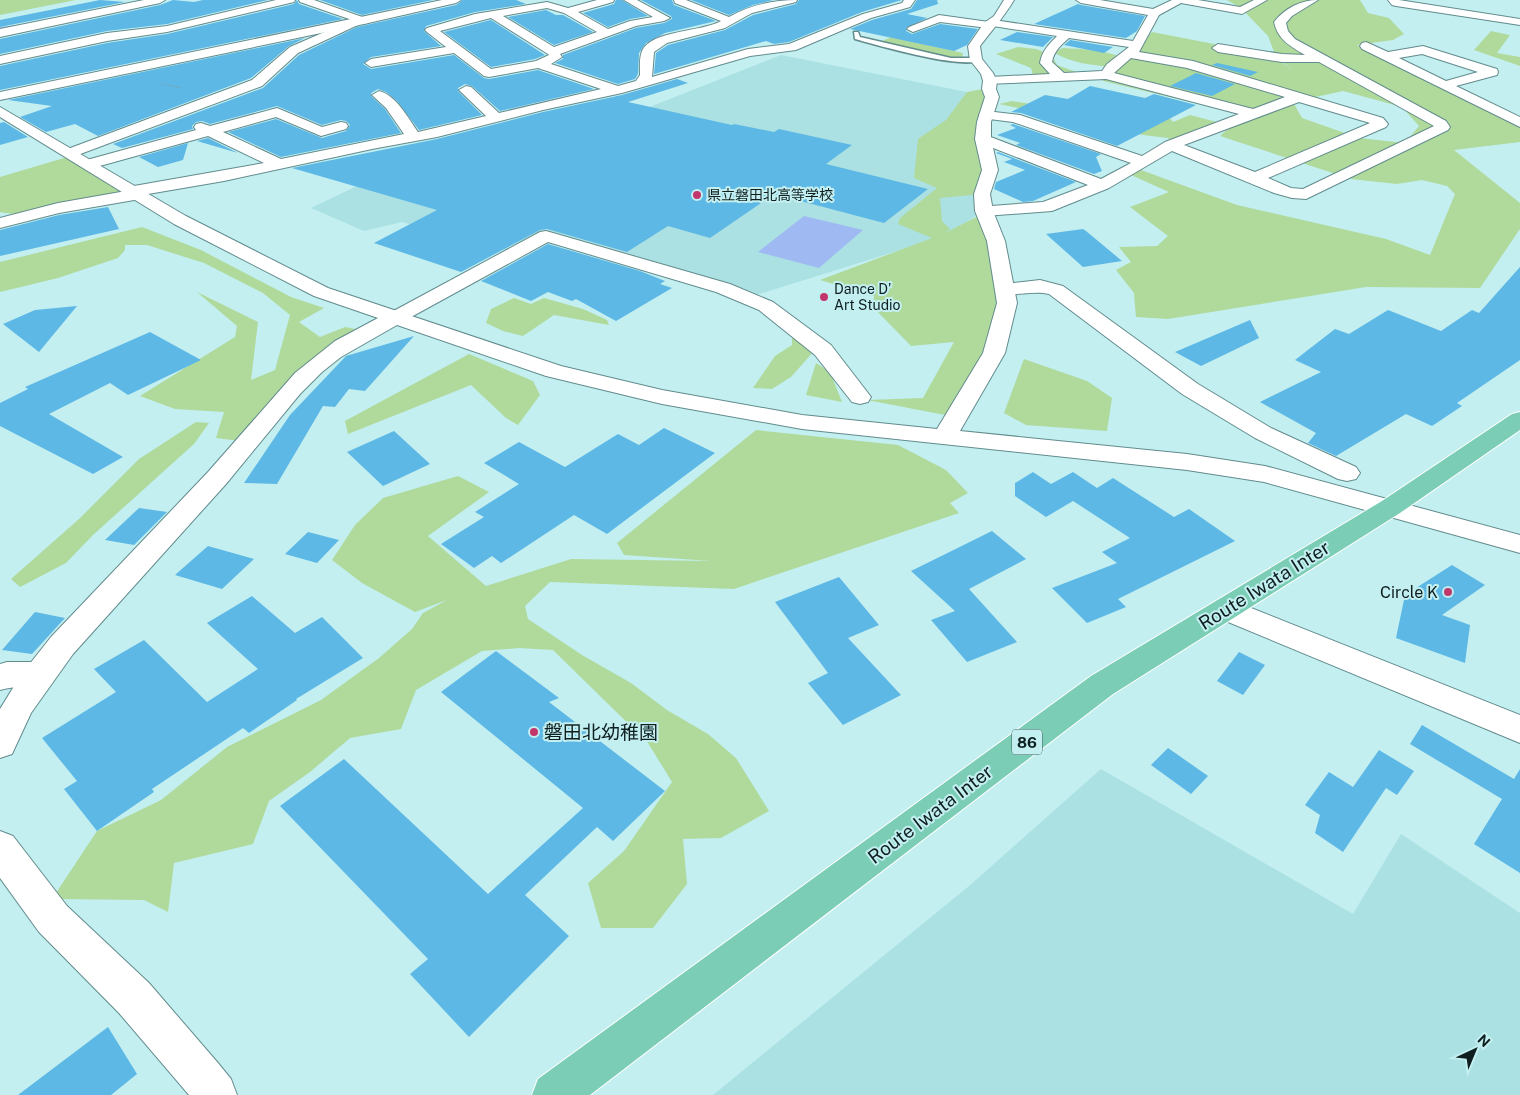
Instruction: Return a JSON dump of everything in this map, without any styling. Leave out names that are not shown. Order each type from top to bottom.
[{"type":"main road","name":"Route Iwata Inter","points":[[554,1095],[1102,685],[1391,507],[1520,419]]},
{"type":"street","points":[[0,33],[160,0]]},
{"type":"street","points":[[0,60],[107,37],[167,29],[290,0]]},
{"type":"street","points":[[304,0],[359,22]]},
{"type":"street","points":[[0,96],[359,22],[456,0]]},
{"type":"street","points":[[568,11],[609,0]]},
{"type":"street","points":[[553,52],[634,23],[664,18],[629,0]]},
{"type":"street","points":[[756,0],[774,5]]},
{"type":"street","points":[[641,83],[647,76],[646,61],[648,51],[663,40],[721,26],[748,11],[792,0]]},
{"type":"street","points":[[3,220],[372,144],[437,133],[617,90],[748,53],[792,47],[867,16],[906,4],[910,0]]},
{"type":"street","points":[[946,436],[994,353],[1007,303],[996,241],[984,211],[982,194],[990,170],[983,139],[986,115],[992,97],[989,89],[990,81],[976,60],[974,46],[1009,0]]},
{"type":"street","points":[[1081,0],[1155,13]]},
{"type":"street","points":[[1106,75],[1112,67],[1133,49],[1155,13],[1180,0],[1242,11]]},
{"type":"street","points":[[1228,20],[1262,0]]},
{"type":"street","points":[[1170,145],[1284,191],[1306,194],[1443,127],[1442,124],[1291,42],[1282,32],[1280,22],[1288,14],[1312,0]]},
{"type":"street","points":[[1379,0],[1520,21]]},
{"type":"street","points":[[679,1],[730,21]]},
{"type":"street","points":[[493,14],[553,52],[556,57],[539,64],[489,73],[431,30],[493,14],[547,5],[568,11],[606,33]]},
{"type":"street","points":[[732,5],[748,11]]},
{"type":"street","points":[[913,29],[940,18],[994,18],[1133,49],[1189,64],[1378,121],[1381,124],[1255,178]]},
{"type":"street","points":[[70,153],[257,83],[294,50],[359,22]]},
{"type":"street","points":[[1061,78],[1046,63],[1046,56],[1050,49],[1067,34]]},
{"type":"street","points":[[1366,46],[1520,123]]},
{"type":"street","points":[[371,63],[455,49]]},
{"type":"street","points":[[1189,64],[1213,49],[1282,58],[1322,58]]},
{"type":"street","points":[[1386,56],[1423,50],[1492,72],[1445,85]]},
{"type":"street","points":[[539,64],[617,90]]},
{"type":"street","points":[[990,81],[1106,75],[1210,101],[1253,114]]},
{"type":"street","points":[[466,90],[497,118]]},
{"type":"street","points":[[380,95],[391,105],[414,137]]},
{"type":"street","points":[[984,211],[1046,207],[1102,185],[1165,150],[1170,145],[1299,98]]},
{"type":"street","points":[[0,111],[180,220],[321,292],[554,371],[662,397],[802,422],[1187,462],[1265,474],[1391,507],[1520,544]]},
{"type":"street","points":[[89,164],[277,112],[321,132],[341,126]]},
{"type":"street","points":[[175,115],[279,164]]},
{"type":"street","points":[[986,115],[1015,118],[1144,162]]},
{"type":"street","points":[[983,139],[1102,185]]},
{"type":"street","points":[[0,744],[4,733],[64,641],[233,460],[273,408],[313,367],[365,331],[395,318],[546,236],[723,288],[766,306],[823,350],[860,397]]},
{"type":"street","points":[[1005,289],[1040,286],[1056,290],[1190,390],[1263,433],[1347,473]]},
{"type":"street","points":[[1226,610],[1520,728]]},
{"type":"street","points":[[0,678],[7,674],[41,674]]},
{"type":"street","points":[[2,854],[53,919],[134,998],[203,1078],[215,1095]]},
{"type":"lane","points":[[856,33],[857,38],[951,60],[976,60]]},
{"type":"path","points":[[107,74],[225,96]]},
{"type":"shaded area","points":[[781,55],[967,92],[989,89],[984,211],[942,237],[756,295],[545,231],[509,251],[402,222],[364,231],[311,208],[378,176],[566,140]]},
{"type":"shaded area","points":[[1101,769],[1353,914],[1401,834],[1520,913],[1520,1095],[713,1095],[969,886]]},
{"type":"green space","points":[[0,0],[76,0],[0,15]]},
{"type":"green space","points":[[1227,0],[1360,0],[1368,13],[1389,18],[1404,34],[1393,40],[1357,45],[1520,122],[1520,142],[1454,150],[1520,203],[1520,229],[1480,288],[1366,287],[1168,319],[1136,317],[1134,293],[1116,270],[1131,262],[1119,247],[1157,246],[1168,236],[1130,207],[1169,192],[1131,175],[1141,170],[1237,205],[1386,239],[1430,255],[1455,194],[1447,186],[1422,180],[1397,184],[1351,179],[1220,136],[1230,127],[1174,149],[1168,138],[1104,128],[999,104],[1012,101],[1031,104],[1075,98],[1167,114],[1173,122],[1190,115],[1232,126],[1245,115],[1103,81],[1152,32],[1271,55],[1293,70],[1276,57],[1268,36],[1241,8]],"holes":[[[1343,91],[1402,107],[1419,126],[1405,143],[1359,138],[1302,118],[1293,102]]]},
{"type":"green space","points":[[1491,31],[1510,35],[1497,53],[1520,57],[1520,66],[1474,50]]},
{"type":"green space","points":[[891,37],[963,53],[961,61],[878,43]]},
{"type":"green space","points":[[1018,47],[1036,49],[1052,55],[1057,65],[1092,78],[1035,82],[1031,68],[996,54]]},
{"type":"green space","points":[[1063,48],[1086,49],[1123,58],[1112,67],[1088,64],[1067,59],[1053,52]]},
{"type":"green space","points":[[993,87],[982,194],[940,198],[942,221],[950,229],[945,233],[984,213],[1005,289],[991,342],[945,415],[867,400],[923,398],[954,342],[911,346],[873,307],[874,296],[820,280],[932,238],[898,224],[900,218],[937,188],[914,178],[918,139],[946,120],[967,92]]},
{"type":"green space","points":[[74,155],[134,191],[47,211],[13,214],[0,212],[0,177]]},
{"type":"green space","points":[[142,227],[201,250],[291,297],[324,308],[299,322],[320,337],[345,327],[365,331],[247,442],[216,438],[224,412],[175,409],[140,396],[235,337],[237,326],[197,292],[258,322],[251,380],[275,370],[290,315],[263,293],[204,263],[147,245],[125,245],[125,250],[118,258],[58,278],[0,292],[0,262]]},
{"type":"green space","points":[[514,298],[531,304],[544,298],[583,309],[607,320],[609,325],[554,315],[523,336],[503,331],[486,323],[491,309]]},
{"type":"green space","points":[[792,334],[815,350],[791,377],[772,389],[753,388],[775,356],[792,345]]},
{"type":"green space","points":[[469,354],[533,381],[540,395],[518,425],[506,418],[471,385],[348,434],[345,421]]},
{"type":"green space","points":[[1024,359],[1087,381],[1112,398],[1107,431],[1026,425],[1004,413]]},
{"type":"green space","points":[[816,363],[830,372],[842,402],[806,395]]},
{"type":"green space","points":[[196,422],[209,423],[194,444],[93,535],[66,563],[20,587],[11,579],[79,519],[139,459]]},
{"type":"green space","points":[[756,430],[898,445],[946,470],[968,493],[950,503],[959,513],[734,589],[550,582],[525,606],[528,619],[582,655],[631,683],[667,710],[708,734],[736,758],[769,811],[721,838],[683,839],[687,884],[653,928],[601,928],[588,883],[624,851],[672,782],[648,743],[553,650],[519,648],[482,651],[416,690],[401,729],[350,738],[310,772],[269,801],[253,844],[174,863],[168,912],[144,900],[52,899],[97,831],[161,800],[227,747],[321,700],[379,658],[412,629],[423,613],[447,600],[415,612],[362,583],[332,560],[355,525],[383,498],[458,476],[489,492],[428,536],[486,586],[571,559],[711,561],[624,555],[617,543]]},
{"type":"water","points":[[804,216],[863,230],[819,268],[758,252]]},
{"type":"building","points":[[100,0],[125,2],[0,27],[0,20]]},
{"type":"building","points":[[173,0],[194,2],[203,0],[268,0],[167,24],[107,31],[0,54],[0,39],[160,5]]},
{"type":"building","points":[[297,0],[299,4],[343,19],[0,90],[0,66],[107,43],[167,34],[294,4]]},
{"type":"building","points":[[320,0],[433,0],[362,15]]},
{"type":"building","points":[[463,0],[516,0],[526,4],[475,12],[426,26],[424,31],[441,46],[371,57],[363,64],[371,69],[454,55],[484,78],[489,79],[538,70],[594,89],[500,111],[472,86],[465,84],[458,88],[458,91],[482,115],[419,130],[397,101],[386,92],[378,89],[371,93],[371,96],[385,109],[401,133],[281,157],[228,132],[276,119],[322,138],[346,131],[350,125],[346,121],[341,120],[322,125],[277,106],[210,124],[202,121],[196,122],[192,126],[193,129],[122,148],[113,144],[263,88],[299,55],[357,27],[456,5]]},
{"type":"building","points":[[616,0],[622,0],[648,16],[630,19],[608,27],[583,13],[614,4]]},
{"type":"building","points":[[641,0],[672,0],[674,5],[716,21],[665,33],[646,43],[639,53],[638,74],[635,79],[618,84],[555,63],[563,59],[563,55],[636,28],[664,23],[672,19],[671,16]]},
{"type":"building","points":[[691,0],[773,0],[753,5],[729,15]]},
{"type":"building","points":[[799,0],[902,0],[862,12],[789,42],[774,44],[766,41],[654,74],[656,53],[668,45],[725,30],[753,15],[796,4]]},
{"type":"building","points":[[917,0],[937,0],[938,4],[907,14],[927,18],[906,28],[906,31],[912,34],[940,24],[978,29],[967,45],[954,51],[850,29],[872,20],[911,9]]},
{"type":"building","points":[[1078,4],[1145,16],[1137,31],[1126,38],[1034,24]]},
{"type":"building","points":[[546,10],[556,15],[563,15],[593,32],[554,45],[508,17]]},
{"type":"building","points":[[491,20],[545,55],[535,59],[491,67],[444,32]]},
{"type":"building","points":[[1017,32],[1053,37],[1043,47],[1000,40]]},
{"type":"building","points":[[305,38],[289,46],[251,78],[98,136],[75,124],[46,132],[20,117],[52,106],[8,100]]},
{"type":"building","points":[[1070,40],[1113,47],[1104,53],[1064,45]]},
{"type":"building","points":[[1217,63],[1258,72],[1250,76],[1212,65]]},
{"type":"building","points":[[1196,73],[1235,84],[1212,96],[1170,86]]},
{"type":"building","points":[[677,79],[688,83],[628,102],[732,125],[774,132],[779,129],[852,145],[826,164],[928,189],[884,223],[774,194],[710,238],[668,226],[627,252],[547,229],[540,230],[461,272],[374,243],[437,210],[292,168],[437,139],[543,112],[622,95]]},
{"type":"building","points":[[1090,86],[1145,98],[1154,94],[1196,105],[1117,146],[1021,113],[1011,112],[1045,95],[1068,99]]},
{"type":"building","points":[[4,122],[28,137],[0,145],[0,123]]},
{"type":"building","points":[[1013,124],[1101,154],[1096,157],[1102,171],[1094,174],[1016,145],[1020,143],[997,135],[1016,128],[1010,125]]},
{"type":"building","points":[[208,138],[238,153],[197,141]]},
{"type":"building","points":[[188,143],[183,160],[158,167],[139,157]]},
{"type":"building","points":[[998,152],[1076,182],[1033,201],[1023,202],[994,189],[996,182],[1025,170],[1004,162],[1012,159],[996,153]]},
{"type":"building","points":[[108,207],[119,229],[0,256],[0,230],[59,215]]},
{"type":"building","points":[[1083,229],[1122,261],[1083,267],[1046,234]]},
{"type":"building","points":[[548,244],[640,271],[665,281],[660,284],[672,288],[616,321],[576,299],[572,301],[548,292],[531,301],[481,281]]},
{"type":"building","points":[[1520,267],[1520,360],[1457,403],[1462,406],[1432,426],[1406,414],[1336,456],[1308,443],[1316,433],[1260,402],[1321,372],[1295,360],[1335,329],[1349,334],[1388,310],[1441,331],[1472,310],[1479,313]]},
{"type":"building","points":[[77,306],[39,352],[3,324],[35,310]]},
{"type":"building","points":[[1250,320],[1259,338],[1201,366],[1175,352]]},
{"type":"building","points":[[150,332],[201,360],[128,395],[110,383],[49,414],[123,457],[93,474],[0,426],[0,403],[28,389],[25,387]]},
{"type":"building","points":[[414,336],[365,391],[349,389],[335,407],[323,406],[277,484],[244,483],[290,415],[346,356]]},
{"type":"building","points":[[664,428],[715,453],[607,534],[574,515],[501,563],[492,556],[474,568],[441,544],[484,517],[475,512],[519,484],[484,463],[519,442],[565,467],[618,434],[639,445]]},
{"type":"building","points":[[394,431],[430,464],[383,486],[347,452]]},
{"type":"building","points":[[1033,472],[1051,484],[1073,472],[1097,488],[1113,478],[1174,517],[1189,509],[1235,541],[1118,599],[1126,607],[1087,623],[1052,588],[1117,563],[1102,552],[1130,538],[1073,501],[1046,517],[1015,496],[1015,483]]},
{"type":"building","points":[[139,508],[167,512],[134,545],[105,540]]},
{"type":"building","points":[[992,531],[1026,559],[969,589],[1017,642],[967,662],[931,620],[955,611],[911,571]]},
{"type":"building","points":[[308,532],[339,540],[317,563],[285,554]]},
{"type":"building","points":[[208,546],[254,559],[222,589],[175,575]]},
{"type":"building","points":[[1452,565],[1485,585],[1442,615],[1470,625],[1465,663],[1396,638],[1405,595]]},
{"type":"building","points":[[839,577],[879,625],[848,638],[901,695],[843,725],[808,683],[828,673],[775,602]]},
{"type":"building","points":[[252,596],[295,633],[322,617],[363,658],[296,699],[249,733],[243,728],[152,789],[154,792],[97,831],[64,789],[77,781],[42,738],[116,692],[94,669],[144,640],[207,702],[258,669],[207,623]]},
{"type":"building","points":[[35,612],[65,618],[32,654],[2,650]]},
{"type":"building","points":[[496,651],[559,698],[549,702],[665,791],[613,841],[597,827],[525,895],[569,936],[469,1037],[410,974],[428,959],[280,806],[344,759],[488,894],[583,808],[441,692]]},
{"type":"building","points":[[1239,652],[1265,665],[1243,695],[1217,681]]},
{"type":"building","points":[[1422,725],[1514,779],[1520,769],[1520,873],[1474,844],[1502,799],[1410,744]]},
{"type":"building","points":[[1168,748],[1208,776],[1191,794],[1151,765]]},
{"type":"building","points":[[1379,750],[1414,771],[1397,795],[1386,788],[1343,852],[1315,833],[1320,815],[1305,805],[1329,772],[1353,787]]},
{"type":"building","points":[[108,1027],[137,1074],[111,1095],[18,1095]]},
{"type":"waterway","points":[[0,28],[25,25]]},
{"type":"place","name":"県立磐田北高等学校","points":[[697,195]]},
{"type":"place","name":"Dance D' Art Studio","points":[[824,297]]},
{"type":"place","name":"Circle K","points":[[1448,592]]},
{"type":"place","name":"磐田北幼稚園","points":[[534,732]]}]
